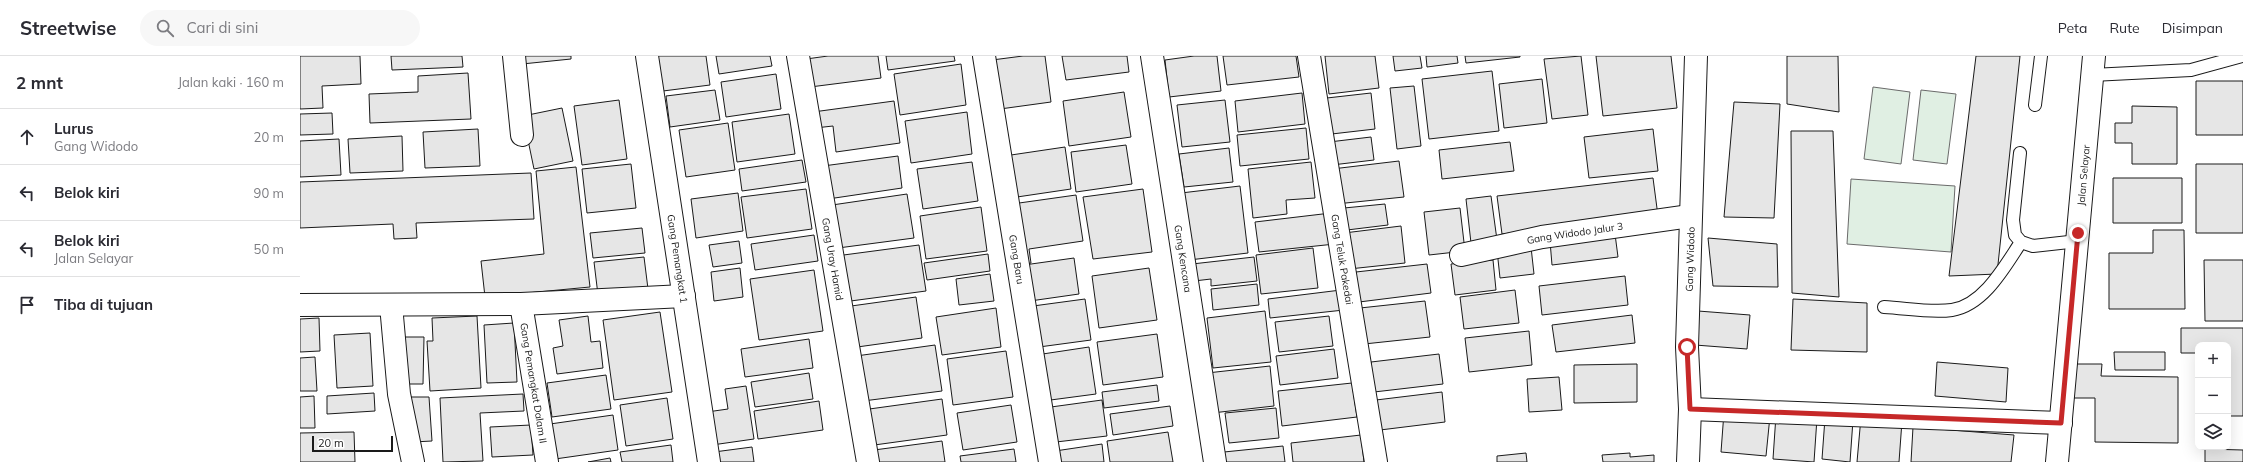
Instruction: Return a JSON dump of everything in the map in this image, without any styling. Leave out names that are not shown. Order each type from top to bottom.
[{"type":"street","points":[[514,56],[522,135]]},
{"type":"street","name":"Gang Pemangkat 1","points":[[647,56],[709,462]]},
{"type":"street","name":"Gang Uray Hamid","points":[[798,56],[868,462]]},
{"type":"street","name":"Gang Baru","points":[[984,56],[1050,462]]},
{"type":"street","name":"Gang Kencana","points":[[1152,56],[1215,462]]},
{"type":"street","name":"Gang Teluk Pakedai","points":[[1309,56],[1376,462]]},
{"type":"street","name":"Gang Widodo","points":[[1688,462],[1690,409],[1687,347],[1696,56]]},
{"type":"street","name":"Jalan Selayar","points":[[2057,462],[2093,66]]},
{"type":"street","name":"Gang Widodo Jalur 3","points":[[1461,255],[1542,237],[1690,216]]},
{"type":"street","points":[[300,305],[520,304],[684,296]]},
{"type":"street","name":"Gang Pemangkat Dalam II","points":[[520,304],[547,462]]},
{"type":"street","points":[[391,305],[399,394],[413,462]]},
{"type":"street","points":[[1690,409],[2061,423]]},
{"type":"lane","points":[[2035,105],[2041,56]]},
{"type":"lane","points":[[2093,66],[2191,70],[2242,56]]},
{"type":"lane","points":[[2020,153],[2013,227],[2015,235],[2021,242],[2033,246],[2078,240]]},
{"type":"lane","points":[[1884,307],[1937,310],[1962,307],[1982,294],[2007,263],[2021,242]]},
{"type":"green space","points":[[1873,87],[1910,92],[1901,164],[1864,159]]},
{"type":"green space","points":[[1921,90],[1956,94],[1947,164],[1913,160]]},
{"type":"green space","points":[[1851,179],[1955,186],[1951,252],[1847,244]]},
{"type":"building","points":[[300,56],[360,56],[361,84],[322,86],[323,108],[300,109]]},
{"type":"building","points":[[391,56],[462,56],[463,67],[392,70]]},
{"type":"building","points":[[521,56],[571,56],[571,59],[522,64]]},
{"type":"building","points":[[658,56],[706,56],[710,85],[663,91]]},
{"type":"building","points":[[716,56],[770,56],[772,66],[719,74]]},
{"type":"building","points":[[828,56],[878,56],[881,78],[810,87],[806,59]]},
{"type":"building","points":[[886,56],[954,56],[955,61],[888,70]]},
{"type":"building","points":[[1023,56],[1045,56],[1051,102],[1000,109],[992,60]]},
{"type":"building","points":[[1062,56],[1127,56],[1129,72],[1066,80]]},
{"type":"building","points":[[1194,56],[1217,56],[1221,91],[1169,97],[1165,60]]},
{"type":"building","points":[[1223,56],[1296,56],[1299,77],[1227,85]]},
{"type":"building","points":[[1325,56],[1375,56],[1379,88],[1329,94]]},
{"type":"building","points":[[1393,56],[1420,56],[1422,68],[1395,71]]},
{"type":"building","points":[[1426,56],[1457,56],[1458,63],[1427,67]]},
{"type":"building","points":[[1465,56],[1520,56],[1520,57],[1466,63]]},
{"type":"building","points":[[1581,56],[1588,115],[1552,119],[1544,59]]},
{"type":"building","points":[[1596,56],[1671,56],[1677,108],[1603,116]]},
{"type":"building","points":[[1787,56],[1838,56],[1839,112],[1787,104]]},
{"type":"building","points":[[1976,56],[2020,56],[1997,274],[1949,276]]},
{"type":"building","points":[[961,64],[966,105],[900,115],[894,74]]},
{"type":"building","points":[[1492,71],[1499,131],[1429,139],[1422,79]]},
{"type":"building","points":[[468,73],[471,119],[370,123],[369,94],[418,92],[418,76]]},
{"type":"building","points":[[776,74],[781,109],[726,117],[721,82]]},
{"type":"building","points":[[1542,79],[1547,123],[1504,128],[1499,84]]},
{"type":"building","points":[[2196,81],[2243,81],[2243,135],[2196,135]]},
{"type":"building","points":[[1414,86],[1421,146],[1397,149],[1390,88]]},
{"type":"building","points":[[715,90],[720,120],[670,127],[666,96]]},
{"type":"building","points":[[1124,92],[1131,137],[1069,146],[1063,101]]},
{"type":"building","points":[[1302,93],[1305,124],[1238,132],[1235,101]]},
{"type":"building","points":[[1371,93],[1375,129],[1323,135],[1318,99]]},
{"type":"building","points":[[619,100],[627,159],[582,165],[574,106]]},
{"type":"building","points":[[1225,100],[1230,142],[1182,147],[1177,105]]},
{"type":"building","points":[[894,101],[900,143],[836,152],[833,126],[815,128],[813,112]]},
{"type":"building","points":[[1734,102],[1780,104],[1774,218],[1724,217]]},
{"type":"building","points":[[2132,106],[2177,107],[2177,164],[2132,164],[2132,143],[2115,143],[2115,123],[2132,123]]},
{"type":"building","points":[[562,108],[573,161],[534,169],[523,116]]},
{"type":"building","points":[[967,112],[972,154],[911,163],[905,121]]},
{"type":"building","points":[[332,113],[333,134],[300,135],[300,114]]},
{"type":"building","points":[[789,114],[795,154],[737,162],[732,122]]},
{"type":"building","points":[[728,123],[735,170],[686,177],[679,130]]},
{"type":"building","points":[[1306,128],[1309,159],[1240,166],[1237,135]]},
{"type":"building","points":[[478,129],[480,166],[425,168],[423,132]]},
{"type":"building","points":[[1653,129],[1658,171],[1589,178],[1584,137]]},
{"type":"building","points":[[1791,131],[1833,131],[1839,297],[1792,293]]},
{"type":"building","points":[[402,136],[403,171],[350,173],[348,139]]},
{"type":"building","points":[[1371,137],[1374,160],[1332,165],[1329,142]]},
{"type":"building","points":[[339,139],[341,175],[300,177],[300,141]]},
{"type":"building","points":[[1510,142],[1514,171],[1442,179],[1439,150]]},
{"type":"building","points":[[1126,145],[1132,184],[1076,192],[1071,152]]},
{"type":"building","points":[[1065,147],[1071,189],[1017,197],[1011,155]]},
{"type":"building","points":[[1229,148],[1233,182],[1184,187],[1179,154]]},
{"type":"building","points":[[898,156],[902,188],[828,199],[823,166]]},
{"type":"building","points":[[802,160],[806,182],[742,191],[739,169]]},
{"type":"building","points":[[1399,161],[1404,197],[1336,204],[1332,169]]},
{"type":"building","points":[[972,162],[978,201],[923,209],[917,169]]},
{"type":"building","points":[[1311,162],[1315,198],[1286,200],[1287,214],[1253,218],[1248,169]]},
{"type":"building","points":[[631,164],[636,208],[587,213],[582,169]]},
{"type":"building","points":[[2196,164],[2243,164],[2243,233],[2196,233]]},
{"type":"building","points":[[576,167],[590,287],[485,297],[481,261],[544,254],[536,171]]},
{"type":"building","points":[[531,173],[534,219],[416,223],[417,238],[394,239],[393,224],[300,228],[300,182]]},
{"type":"building","points":[[1653,178],[1658,216],[1502,234],[1497,196]]},
{"type":"building","points":[[2113,178],[2182,178],[2182,223],[2113,223]]},
{"type":"building","points":[[1240,186],[1248,253],[1189,260],[1181,193]]},
{"type":"building","points":[[806,189],[812,229],[747,238],[741,197]]},
{"type":"building","points":[[1143,189],[1152,252],[1093,259],[1083,197]]},
{"type":"building","points":[[738,193],[743,231],[696,238],[691,199]]},
{"type":"building","points":[[907,194],[914,238],[838,248],[832,205]]},
{"type":"building","points":[[1076,195],[1083,241],[1029,249],[1031,263],[1021,265],[1012,204]]},
{"type":"building","points":[[1491,196],[1497,240],[1471,243],[1466,199]]},
{"type":"building","points":[[1385,204],[1388,225],[1347,230],[1344,208]]},
{"type":"building","points":[[981,207],[987,251],[926,259],[920,216]]},
{"type":"building","points":[[1460,208],[1465,251],[1429,255],[1424,212]]},
{"type":"building","points":[[1331,213],[1335,244],[1259,252],[1255,222]]},
{"type":"building","points":[[1401,226],[1405,263],[1349,269],[1344,233]]},
{"type":"building","points":[[642,228],[645,253],[593,258],[590,233]]},
{"type":"building","points":[[2153,230],[2184,230],[2185,309],[2109,309],[2109,253],[2153,253]]},
{"type":"building","points":[[1615,234],[1618,257],[1552,265],[1550,241]]},
{"type":"building","points":[[814,235],[818,261],[755,270],[751,244]]},
{"type":"building","points":[[1708,238],[1777,244],[1778,287],[1713,286]]},
{"type":"building","points":[[739,241],[742,263],[713,267],[709,245]]},
{"type":"building","points":[[919,245],[926,291],[843,302],[836,256]]},
{"type":"building","points":[[1531,247],[1534,274],[1500,278],[1497,250]]},
{"type":"building","points":[[1313,248],[1318,288],[1261,294],[1256,255]]},
{"type":"building","points":[[988,254],[990,271],[927,280],[924,263]]},
{"type":"building","points":[[644,257],[648,289],[598,295],[594,262]]},
{"type":"building","points":[[1254,257],[1257,281],[1211,286],[1211,279],[1194,281],[1192,264]]},
{"type":"building","points":[[1074,258],[1079,294],[1030,301],[1024,265]]},
{"type":"building","points":[[1493,260],[1496,290],[1455,295],[1451,264]]},
{"type":"building","points":[[2204,260],[2243,260],[2243,321],[2205,321]]},
{"type":"building","points":[[1427,264],[1431,293],[1359,302],[1356,272]]},
{"type":"building","points":[[740,268],[743,297],[714,301],[711,272]]},
{"type":"building","points":[[1149,268],[1157,320],[1099,328],[1092,276]]},
{"type":"building","points":[[814,270],[823,331],[759,340],[750,279]]},
{"type":"building","points":[[990,274],[994,301],[959,305],[956,279]]},
{"type":"building","points":[[1625,276],[1628,305],[1542,315],[1539,286]]},
{"type":"building","points":[[1257,284],[1259,305],[1213,310],[1211,289]]},
{"type":"building","points":[[1341,290],[1344,310],[1270,318],[1268,299]]},
{"type":"building","points":[[1515,290],[1519,323],[1464,329],[1460,297]]},
{"type":"building","points":[[916,297],[922,338],[850,348],[844,307]]},
{"type":"building","points":[[1085,299],[1091,340],[1039,347],[1033,306]]},
{"type":"building","points":[[1793,299],[1867,303],[1867,352],[1791,350]]},
{"type":"building","points":[[1425,301],[1430,337],[1364,344],[1360,308]]},
{"type":"building","points":[[996,308],[1001,347],[942,355],[936,317]]},
{"type":"building","points":[[1265,311],[1271,362],[1213,368],[1207,318]]},
{"type":"building","points":[[1698,311],[1750,315],[1747,349],[1695,345]]},
{"type":"building","points":[[660,312],[672,392],[614,400],[603,320]]},
{"type":"building","points":[[1632,315],[1635,343],[1556,352],[1552,325]]},
{"type":"building","points":[[477,316],[481,388],[430,391],[427,341],[433,341],[432,318]]},
{"type":"building","points":[[588,316],[591,342],[600,341],[603,368],[557,374],[553,348],[563,346],[559,320]]},
{"type":"building","points":[[1329,316],[1333,346],[1279,352],[1275,322]]},
{"type":"building","points":[[319,318],[320,351],[300,352],[300,319]]},
{"type":"building","points":[[514,323],[517,382],[487,383],[484,325]]},
{"type":"building","points":[[2181,328],[2243,328],[2243,416],[2231,416],[2231,342],[2195,342],[2195,353],[2181,353]]},
{"type":"building","points":[[1529,331],[1532,365],[1469,372],[1465,338]]},
{"type":"building","points":[[370,333],[373,386],[337,388],[334,335]]},
{"type":"building","points":[[1157,334],[1163,377],[1103,385],[1097,342]]},
{"type":"building","points":[[402,337],[424,337],[423,384],[402,384]]},
{"type":"building","points":[[809,339],[813,368],[745,377],[741,349]]},
{"type":"building","points":[[935,345],[942,391],[863,401],[856,356]]},
{"type":"building","points":[[1089,347],[1096,394],[1043,401],[1036,355]]},
{"type":"building","points":[[1334,349],[1338,378],[1280,385],[1276,356]]},
{"type":"building","points":[[1006,351],[1013,397],[953,405],[947,359]]},
{"type":"building","points":[[2114,352],[2165,352],[2165,370],[2115,370]]},
{"type":"building","points":[[1439,354],[1443,384],[1374,392],[1371,362]]},
{"type":"building","points":[[315,357],[317,391],[300,391],[300,358]]},
{"type":"building","points":[[1937,362],[2008,368],[2006,402],[1935,396]]},
{"type":"building","points":[[1637,364],[1637,402],[1574,403],[1574,365]]},
{"type":"building","points":[[2068,364],[2102,364],[2101,376],[2178,377],[2178,443],[2095,442],[2095,398],[2069,398]]},
{"type":"building","points":[[1270,366],[1274,406],[1212,413],[1207,373]]},
{"type":"building","points":[[809,373],[813,399],[755,407],[751,382]]},
{"type":"building","points":[[606,375],[611,409],[552,417],[547,383]]},
{"type":"building","points":[[1559,377],[1562,410],[1529,412],[1527,379]]},
{"type":"building","points":[[1352,383],[1357,417],[1282,426],[1278,391]]},
{"type":"building","points":[[1157,385],[1159,401],[1104,408],[1102,392]]},
{"type":"building","points":[[746,386],[754,439],[712,445],[707,412],[728,409],[725,389]]},
{"type":"building","points":[[1442,392],[1445,422],[1380,430],[1376,400]]},
{"type":"building","points":[[374,393],[375,411],[327,414],[327,396]]},
{"type":"building","points":[[523,394],[524,411],[480,413],[483,461],[443,462],[440,398]]},
{"type":"building","points":[[314,396],[315,428],[300,428],[300,397]]},
{"type":"building","points":[[411,397],[429,397],[432,441],[413,442]]},
{"type":"building","points":[[667,398],[673,439],[626,446],[620,405]]},
{"type":"building","points":[[942,399],[947,435],[867,446],[862,410]]},
{"type":"building","points":[[1102,400],[1107,436],[1056,442],[1051,407]]},
{"type":"building","points":[[819,401],[823,430],[758,439],[754,411]]},
{"type":"building","points":[[1011,405],[1017,442],[963,450],[957,413]]},
{"type":"building","points":[[1170,406],[1173,426],[1113,435],[1110,414]]},
{"type":"building","points":[[1276,408],[1279,438],[1229,443],[1225,413]]},
{"type":"building","points":[[1724,412],[1770,416],[1766,456],[1721,452]]},
{"type":"building","points":[[613,415],[618,450],[555,459],[550,424]]},
{"type":"building","points":[[1776,415],[1817,418],[1814,462],[1773,459]]},
{"type":"building","points":[[1861,417],[1902,421],[1899,462],[1857,462]]},
{"type":"building","points":[[1825,418],[1853,420],[1850,462],[1822,459]]},
{"type":"building","points":[[531,425],[533,455],[492,457],[490,427]]},
{"type":"building","points":[[1913,427],[2014,435],[2011,462],[1911,462]]},
{"type":"building","points":[[354,432],[355,462],[300,462],[300,433]]},
{"type":"building","points":[[1168,432],[1173,462],[1110,462],[1107,441]]},
{"type":"building","points":[[1361,435],[1364,462],[1293,462],[1291,443]]},
{"type":"building","points":[[942,441],[945,462],[875,462],[874,450]]},
{"type":"building","points":[[1102,444],[1104,462],[1056,462],[1055,451]]},
{"type":"building","points":[[671,445],[673,462],[622,462],[620,452]]},
{"type":"building","points":[[1283,446],[1285,462],[1225,462],[1224,452]]},
{"type":"building","points":[[752,447],[754,462],[715,462],[714,452]]},
{"type":"building","points":[[1014,449],[1016,462],[961,462],[960,456]]},
{"type":"building","points":[[2205,450],[2243,450],[2243,462],[2205,462]]},
{"type":"building","points":[[1526,453],[1527,462],[1497,462],[1497,456]]},
{"type":"building","points":[[1630,453],[1630,457],[1654,455],[1654,462],[1603,462],[1602,455]]},
{"type":"building","points":[[610,458],[611,462],[588,462]]},
{"type":"route","points":[[1687,347],[1690,409],[2061,423],[2078,233]]}]
